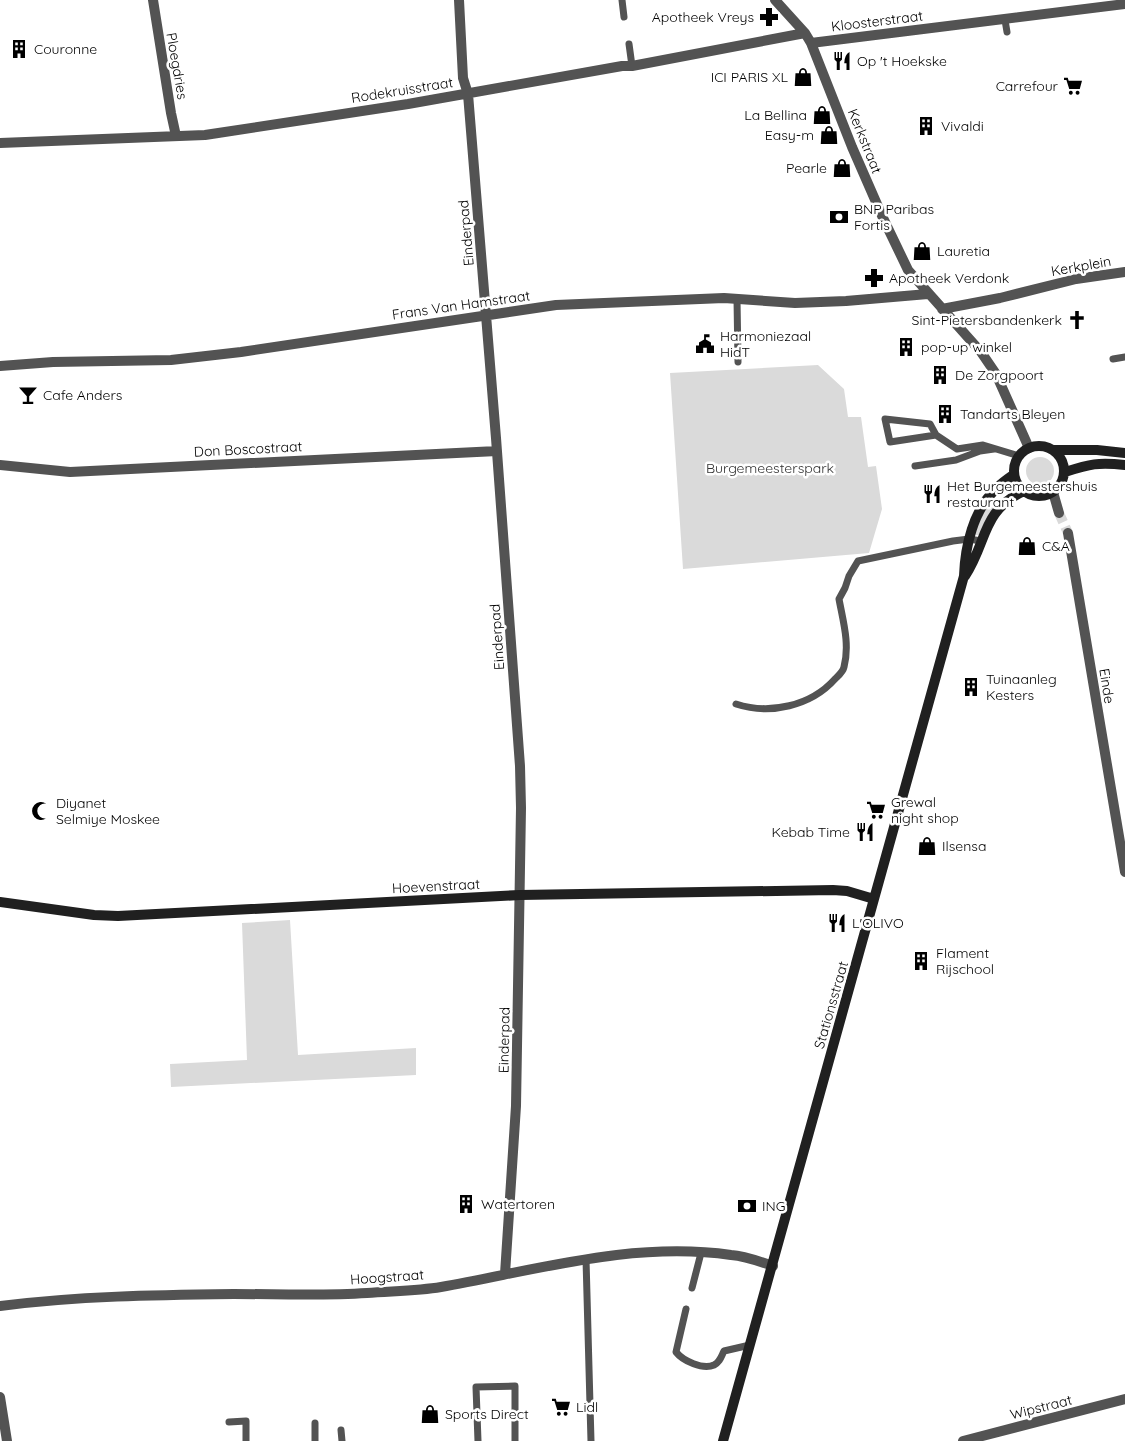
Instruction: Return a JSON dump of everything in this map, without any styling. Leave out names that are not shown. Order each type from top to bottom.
[{"type":"main road","points":[[1054,450],[1064,464],[1065,472],[1059,487],[1043,496],[1033,496],[1024,491],[1017,484],[1014,474],[1019,456],[1029,448],[1038,446],[1054,450],[1097,450],[1125,453]]},
{"type":"main road","points":[[1065,472],[1088,464],[1125,465]]},
{"type":"main road","name":"Stationsstraat","points":[[724,1441],[964,576],[969,539],[983,505],[994,490],[1014,474]]},
{"type":"main road","name":"Stationsstraat","points":[[964,576],[973,563],[986,528],[997,510],[1004,502],[1024,491]]},
{"type":"main road","name":"Hoevenstraat","points":[[0,902],[94,915],[118,916],[520,895],[833,890],[847,891],[874,900]]},
{"type":"street","name":"Ploegdries","points":[[153,0],[176,136]]},
{"type":"street","name":"Einderpad","points":[[459,0],[463,78],[468,94],[487,315],[520,766],[520,895],[516,1106],[505,1274]]},
{"type":"street","name":"Kerkstraat","points":[[775,0],[811,43],[882,218],[908,270],[928,294]]},
{"type":"street","name":"Kloosterstraat","points":[[811,43],[1125,4]]},
{"type":"street","name":"Rodekruisstraat","points":[[0,143],[205,135],[468,94],[622,66],[632,66],[804,33]]},
{"type":"street","name":"Kerkplein","points":[[942,309],[1000,298],[1076,279],[1125,272]]},
{"type":"street","name":"Frans Van Hamstraat","points":[[0,366],[53,362],[171,360],[241,352],[556,305],[667,299],[737,299],[795,303],[928,294]]},
{"type":"street","points":[[928,294],[981,352],[996,374],[1029,448]]},
{"type":"street","name":"Don Boscostraat","points":[[0,465],[70,472],[497,451]]},
{"type":"street","points":[[1053,492],[1060,513]]},
{"type":"street","name":"Einde","points":[[1068,533],[1124,866]]},
{"type":"street","name":"Hoogstraat","points":[[0,1306],[118,1296],[235,1294],[300,1296],[439,1287],[586,1259],[640,1253],[732,1255],[773,1266]]},
{"type":"street","points":[[0,1397],[7,1441]]},
{"type":"street","name":"Wipstraat","points":[[964,1441],[1125,1400]]},
{"type":"lane","points":[[622,0],[624,17]]},
{"type":"lane","points":[[1005,20],[1008,32]]},
{"type":"lane","points":[[629,44],[632,66]]},
{"type":"lane","points":[[737,299],[738,362]]},
{"type":"lane","points":[[1113,359],[1125,357]]},
{"type":"lane","points":[[936,434],[890,442],[885,419],[930,424],[936,434],[957,448],[983,444],[1019,456]]},
{"type":"lane","points":[[916,466],[956,460],[994,448]]},
{"type":"lane","points":[[736,704],[749,708],[765,709],[788,706],[811,698],[829,686],[844,669],[847,644],[839,599],[849,576],[858,562],[953,541],[969,539],[981,541]]},
{"type":"lane","points":[[692,1288],[701,1253]]},
{"type":"lane","points":[[586,1259],[591,1441]]},
{"type":"lane","points":[[686,1308],[676,1352],[680,1357],[707,1367],[714,1365],[720,1360],[724,1351],[750,1345]]},
{"type":"lane","points":[[478,1441],[476,1387],[515,1386],[515,1441]]},
{"type":"lane","points":[[229,1422],[246,1421],[246,1441]]},
{"type":"lane","points":[[315,1423],[315,1441]]},
{"type":"lane","points":[[341,1430],[342,1441]]},
{"type":"green space","name":"Burgemeesterspark","points":[[818,365],[844,389],[848,417],[861,417],[868,467],[876,466],[882,509],[869,553],[683,569],[670,373]]},
{"type":"green space","points":[[1040,457],[1050,461],[1054,471],[1050,481],[1040,485],[1030,481],[1026,471],[1030,461]]},
{"type":"green space","points":[[994,498],[998,501],[979,535],[976,535],[975,532],[983,514]]},
{"type":"green space","points":[[290,920],[298,1055],[416,1048],[416,1075],[171,1087],[170,1064],[247,1060],[242,923]]},
{"type":"tunnel","points":[[1059,513],[1068,533]]},
{"type":"place","name":"Apotheek Vreys","points":[[769,17]]},
{"type":"place","name":"Couronne","points":[[19,49]]},
{"type":"place","name":"Op 't Hoekske","points":[[842,61]]},
{"type":"place","name":"ICI PARIS XL","points":[[803,77]]},
{"type":"place","name":"Carrefour","points":[[1073,86]]},
{"type":"place","name":"La Bellina","points":[[822,115]]},
{"type":"place","name":"Vivaldi","points":[[926,126]]},
{"type":"place","name":"Easy-m","points":[[829,135]]},
{"type":"place","name":"Pearle","points":[[842,168]]},
{"type":"place","name":"BNP Paribas Fortis","points":[[839,217]]},
{"type":"place","name":"Lauretia","points":[[922,251]]},
{"type":"place","name":"Apotheek Verdonk","points":[[874,278]]},
{"type":"place","name":"Sint-Pietersbandenkerk","points":[[1077,320]]},
{"type":"place","name":"Harmoniezaal HidT","points":[[705,344]]},
{"type":"place","name":"pop-up winkel","points":[[906,347]]},
{"type":"place","name":"De Zorgpoort","points":[[940,375]]},
{"type":"place","name":"Cafe Anders","points":[[28,395]]},
{"type":"place","name":"Tandarts Bleyen","points":[[945,414]]},
{"type":"place","name":"Het Burgemeestershuis restaurant","points":[[932,494]]},
{"type":"place","name":"C&A","points":[[1027,546]]},
{"type":"place","name":"Tuinaanleg Kesters","points":[[971,687]]},
{"type":"place","name":"Grewal night shop","points":[[876,810]]},
{"type":"place","name":"Diyanet Selmiye Moskee","points":[[41,811]]},
{"type":"place","name":"Kebab Time","points":[[865,832]]},
{"type":"place","name":"Ilsensa","points":[[927,846]]},
{"type":"place","name":"L'OLIVO","points":[[837,923]]},
{"type":"place","name":"Flament Rijschool","points":[[921,961]]},
{"type":"place","name":"Watertoren","points":[[466,1204]]},
{"type":"place","name":"ING","points":[[747,1206]]},
{"type":"place","name":"Lidl","points":[[561,1407]]},
{"type":"place","name":"Sports Direct","points":[[430,1414]]}]
